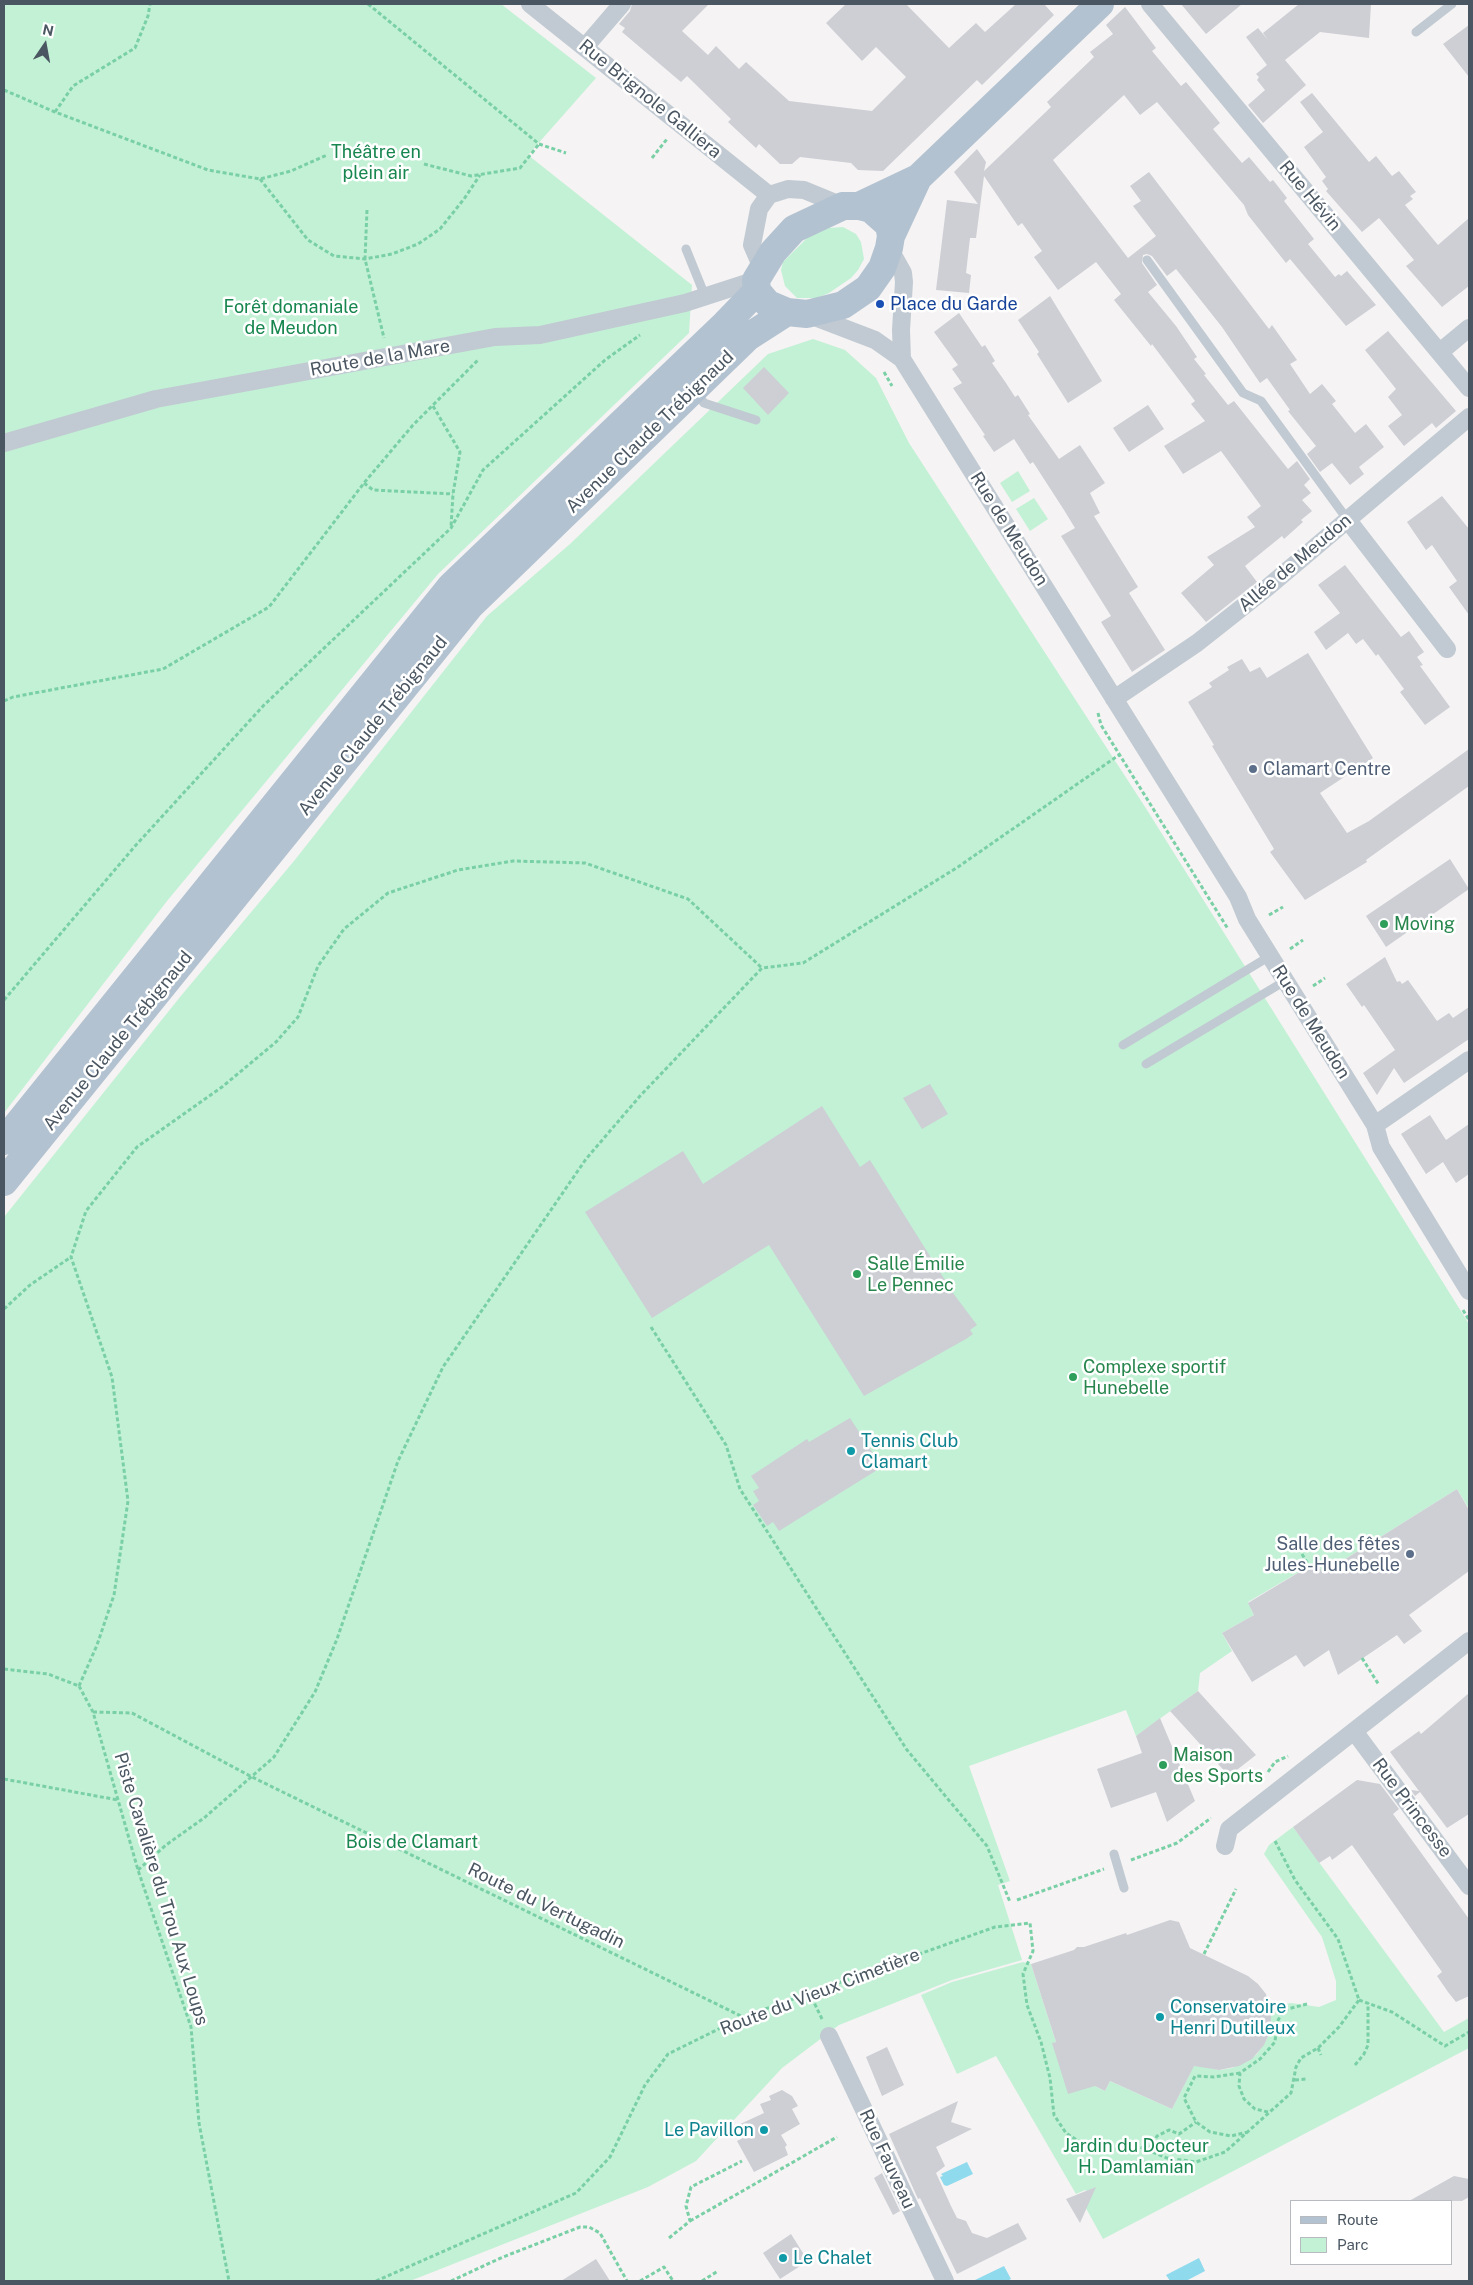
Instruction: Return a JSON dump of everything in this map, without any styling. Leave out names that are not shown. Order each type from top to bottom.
[{"type":"main road","points":[[918,178],[890,242],[882,268],[868,288],[843,306],[797,313],[768,304],[758,280],[773,252],[794,229],[918,178],[1094,6]]},
{"type":"main road","points":[[851,206],[871,209],[881,216],[889,225],[890,242]]},
{"type":"main road","name":"Avenue Claude Trébignaud","points":[[4,1141],[451,586],[718,331],[758,280]]},
{"type":"main road","name":"Avenue Claude Trébignaud","points":[[4,1182],[470,606],[748,337],[797,313]]},
{"type":"street","name":"Rue Brignole Galliera","points":[[530,4],[769,195]]},
{"type":"street","points":[[585,47],[622,4]]},
{"type":"street","name":"Rue Hévin","points":[[1150,4],[1469,388]]},
{"type":"street","points":[[758,280],[752,245],[759,209],[769,195],[788,189],[804,190],[851,206]]},
{"type":"street","name":"Rue de Meudon","points":[[890,242],[903,273],[904,282],[901,330],[902,359]]},
{"type":"street","name":"Route de la Mare","points":[[4,443],[156,399],[496,337],[540,335],[685,303],[758,280]]},
{"type":"street","name":"Rue de Meudon","points":[[797,313],[875,340],[902,359],[1238,897],[1247,919],[1375,1125],[1381,1147],[1469,1291]]},
{"type":"street","points":[[1440,352],[1469,328]]},
{"type":"street","name":"Allée de Meudon","points":[[1114,700],[1197,643],[1268,587],[1469,417]]},
{"type":"street","points":[[1347,520],[1447,649]]},
{"type":"street","points":[[1375,1125],[1469,1060]]},
{"type":"street","name":"Rue de Meudon","points":[[1375,1125],[1381,1130],[1469,1272]]},
{"type":"street","points":[[1225,1846],[1229,1829],[1469,1641]]},
{"type":"street","name":"Rue Princesse","points":[[1354,1731],[1469,1886]]},
{"type":"street","name":"Rue Fauveau","points":[[829,2036],[945,2281]]},
{"type":"lane","points":[[1416,32],[1452,4]]},
{"type":"lane","points":[[686,249],[705,296]]},
{"type":"lane","points":[[1147,260],[1242,393],[1261,401],[1347,520]]},
{"type":"lane","points":[[695,390],[704,403],[756,420]]},
{"type":"lane","points":[[1123,1045],[1270,956]]},
{"type":"lane","points":[[1146,1064],[1285,981]]},
{"type":"lane","points":[[1114,1854],[1124,1888]]},
{"type":"path","points":[[55,112],[73,86],[135,48],[148,16],[150,4]]},
{"type":"path","points":[[368,4],[539,144],[566,154]]},
{"type":"path","points":[[4,90],[55,112],[208,170],[260,180],[291,172],[328,155]]},
{"type":"path","points":[[424,164],[471,176],[520,168],[539,144]]},
{"type":"path","points":[[260,180],[308,240],[334,256],[365,259],[392,254],[410,248],[440,229],[464,199],[480,174]]},
{"type":"path","points":[[367,210],[365,259],[388,357]]},
{"type":"path","points":[[4,1000],[136,846],[264,705],[452,528],[484,470],[605,360],[645,331]]},
{"type":"path","points":[[4,701],[164,669],[269,607],[287,587],[364,482],[413,425],[472,367],[496,337]]},
{"type":"path","points":[[433,406],[460,452],[453,494],[452,528]]},
{"type":"path","points":[[364,482],[373,490],[453,494]]},
{"type":"path","points":[[138,1870],[166,1844],[204,1818],[274,1757],[315,1692],[337,1640],[398,1461],[444,1367],[586,1159],[640,1096],[762,968],[803,962],[958,867],[1119,755],[1216,911]]},
{"type":"path","points":[[4,1669],[48,1674],[79,1686],[97,1645],[114,1595],[128,1501],[112,1377],[71,1257],[86,1211],[136,1147],[222,1087],[276,1042],[298,1017],[318,966],[344,929],[388,893],[458,870],[513,862],[584,863],[688,899],[762,968]]},
{"type":"path","points":[[1270,915],[1283,907]]},
{"type":"path","points":[[1290,949],[1302,940]]},
{"type":"path","points":[[1313,986],[1325,978]]},
{"type":"path","points":[[4,1308],[30,1285],[71,1257]]},
{"type":"path","points":[[651,1327],[726,1445],[740,1490],[907,1750],[987,1846],[1010,1902]]},
{"type":"path","points":[[1302,1554],[1309,1566]]},
{"type":"path","points":[[1362,1658],[1367,1668]]},
{"type":"path","name":"Piste Cavalière du Trou Aux Loups","points":[[79,1686],[93,1712],[138,1870],[191,2027],[199,2124],[229,2281]]},
{"type":"path","name":"Route du Vertugadin","points":[[93,1712],[132,1713],[252,1777],[743,2018]]},
{"type":"path","points":[[1265,1777],[1272,1765],[1284,1757]]},
{"type":"path","points":[[4,1779],[118,1800]]},
{"type":"path","points":[[1017,1900],[1177,1843],[1216,1814]]},
{"type":"path","points":[[1275,1841],[1295,1880],[1338,1939],[1358,2000]]},
{"type":"path","points":[[1204,1954],[1236,1889]]},
{"type":"path","name":"Route du Vieux Cimetière","points":[[376,2281],[576,2192],[610,2157],[645,2086],[668,2054],[743,2018],[809,1992],[995,1927],[1030,1924],[1032,1952],[1023,1974],[1027,2005],[1041,2042],[1050,2078],[1054,2115],[1066,2133],[1086,2146],[1115,2149],[1135,2145],[1148,2149]]},
{"type":"path","points":[[809,1992],[829,2036]]},
{"type":"path","points":[[1358,2000],[1392,2012],[1445,2046],[1469,2032]]},
{"type":"path","points":[[1196,2122],[1179,2134],[1169,2130],[1157,2136],[1148,2149],[1167,2158],[1196,2162],[1225,2152],[1291,2093],[1296,2068],[1301,2058],[1318,2048],[1339,2027],[1358,2000]]},
{"type":"path","points":[[1355,2065],[1364,2054],[1368,2045],[1368,2003]]},
{"type":"path","points":[[1249,2132],[1231,2136],[1210,2132],[1196,2122],[1184,2098],[1195,2076],[1214,2077],[1240,2073],[1260,2059],[1275,2042],[1277,2022],[1284,2010],[1307,2004]]},
{"type":"path","points":[[1318,2048],[1321,2055]]},
{"type":"path","points":[[1240,2073],[1239,2086],[1244,2099],[1255,2109],[1269,2112]]},
{"type":"path","points":[[1295,2080],[1306,2079]]},
{"type":"path","points":[[668,2238],[690,2221],[837,2137]]},
{"type":"path","points":[[690,2221],[686,2206],[691,2187],[742,2161]]},
{"type":"path","points":[[451,2281],[503,2257],[580,2227],[589,2227],[600,2233],[627,2281]]},
{"type":"path","points":[[640,2281],[664,2267],[673,2281]]},
{"type":"path","points":[[702,2281],[718,2271]]},
{"type":"green space","name":"Forêt domaniale de Meudon","points":[[4,4],[501,4],[596,78],[528,155],[692,285],[689,333],[438,574],[167,901],[4,1113]]},
{"type":"green space","points":[[843,227],[856,234],[861,242],[864,259],[858,270],[851,278],[829,293],[817,298],[797,298],[785,286],[781,270],[783,262],[808,237],[829,228]]},
{"type":"green space","name":"Bois de Clamart","points":[[813,339],[845,350],[876,378],[909,443],[1147,810],[1469,1324],[1469,1509],[1457,1489],[1323,1573],[1316,1562],[1248,1602],[1254,1615],[1222,1633],[1232,1651],[1200,1673],[1198,1691],[1136,1736],[1126,1710],[969,1766],[1010,1881],[998,1885],[1022,1960],[952,1980],[839,2025],[782,2068],[696,2161],[648,2187],[410,2281],[4,2281],[4,1217],[180,997],[294,861],[487,616],[570,544],[768,354]]},
{"type":"green space","points":[[1018,471],[1030,491],[1012,502],[1000,483]]},
{"type":"green space","points":[[1034,498],[1048,519],[1030,531],[1016,509]]},
{"type":"green space","name":"Jardin du Docteur H. Damlamian","points":[[1293,1827],[1444,2032],[1469,2018],[1469,2048],[1103,2239],[1082,2201],[1089,2192],[1085,2190],[1076,2194],[996,2056],[957,2074],[921,1995],[952,1982],[1023,1962],[1031,1964],[1056,2042],[1053,2043],[1095,2086],[1105,2091],[1110,2081],[1172,2109],[1194,2065],[1219,2070],[1232,2068],[1257,2054],[1268,2037],[1271,2013],[1278,2005],[1291,2003],[1319,2007],[1336,2000],[1336,1981],[1322,1937],[1264,1854],[1269,1845]]},
{"type":"water","points":[[967,2162],[973,2174],[947,2186],[944,2185],[940,2177],[943,2176],[941,2174]]},
{"type":"water","points":[[1199,2258],[1205,2271],[1186,2281],[1170,2281],[1166,2275]]},
{"type":"water","points":[[1004,2266],[1011,2279],[1007,2281],[975,2280]]},
{"type":"building","points":[[632,4],[709,4],[682,31],[708,55],[716,46],[739,69],[746,62],[789,101],[872,111],[906,77],[876,47],[862,61],[826,23],[846,4],[906,4],[949,48],[976,23],[985,32],[1016,4],[1044,4],[1054,15],[982,85],[977,80],[883,171],[858,170],[851,163],[800,157],[792,164],[780,164],[759,144],[756,148],[728,122],[731,119],[687,76],[681,82],[622,32],[625,28],[619,24],[630,11]]},
{"type":"building","points":[[1181,4],[1242,4],[1206,34]]},
{"type":"building","points":[[1299,4],[1371,4],[1369,38],[1320,32],[1285,60],[1306,85],[1263,123],[1248,105],[1265,90],[1257,80],[1259,77],[1256,74],[1267,65],[1246,37],[1258,28],[1268,40],[1263,33]]},
{"type":"building","points":[[1125,7],[1156,48],[1152,51],[1181,86],[1186,82],[1220,123],[1213,129],[1242,163],[1249,157],[1270,182],[1273,180],[1287,198],[1284,201],[1314,239],[1308,244],[1335,277],[1339,274],[1341,276],[1347,271],[1376,305],[1346,326],[1290,259],[1286,263],[1248,215],[1244,205],[1157,102],[1140,115],[1124,95],[1053,160],[1128,258],[1156,236],[1133,206],[1141,201],[1130,186],[1149,172],[1269,329],[1272,325],[1297,360],[1290,364],[1310,394],[1322,384],[1336,401],[1332,404],[1355,433],[1366,424],[1384,447],[1359,467],[1364,474],[1350,485],[1332,463],[1320,472],[1307,454],[1316,446],[1288,411],[1290,410],[1267,378],[1260,383],[1222,327],[1176,269],[1167,276],[1152,256],[1143,255],[1142,263],[1157,285],[1148,292],[1176,326],[1197,357],[1194,359],[1206,374],[1204,375],[1228,405],[1234,401],[1288,469],[1297,461],[1310,479],[1304,485],[1311,493],[1302,500],[1312,511],[1284,539],[1282,536],[1245,566],[1257,582],[1206,622],[1181,593],[1214,565],[1207,557],[1255,527],[1247,517],[1261,506],[1221,451],[1183,474],[1164,446],[1205,421],[1191,404],[1195,401],[1152,344],[1151,346],[1114,300],[1121,294],[1096,262],[1058,290],[1034,257],[1042,251],[1022,223],[1018,226],[984,176],[976,238],[970,238],[966,273],[971,275],[969,293],[936,290],[947,200],[978,204],[954,172],[977,149],[986,162],[984,171],[1051,107],[1047,102],[1094,57],[1090,52],[1113,34],[1106,25]]},
{"type":"building","points":[[1469,25],[1469,77],[1443,44]]},
{"type":"building","points":[[1312,93],[1369,162],[1376,156],[1392,176],[1399,171],[1416,192],[1410,196],[1413,199],[1405,205],[1438,245],[1469,218],[1469,286],[1442,307],[1406,266],[1414,260],[1379,218],[1362,232],[1326,191],[1328,189],[1322,181],[1326,177],[1304,147],[1323,132],[1300,102]]},
{"type":"building","points":[[1050,296],[1102,381],[1068,403],[1018,320]]},
{"type":"building","points":[[959,313],[982,347],[985,345],[995,361],[992,363],[1015,397],[1018,395],[1030,414],[1028,415],[1059,459],[1080,445],[1105,483],[1090,493],[1100,513],[1094,516],[1138,587],[1129,593],[1165,650],[1132,672],[1101,622],[1111,616],[1061,536],[1075,528],[1064,510],[1033,462],[1030,464],[1014,439],[994,452],[983,436],[985,435],[953,388],[962,383],[952,369],[958,365],[934,332]]},
{"type":"building","points":[[1388,331],[1456,411],[1436,428],[1432,423],[1404,446],[1388,426],[1402,415],[1388,397],[1396,389],[1365,350]]},
{"type":"building","points":[[764,367],[789,393],[768,415],[743,388]]},
{"type":"building","points":[[1148,405],[1164,429],[1129,452],[1113,428]]},
{"type":"building","points":[[1442,496],[1469,529],[1469,615],[1449,587],[1457,581],[1432,545],[1426,550],[1407,522]]},
{"type":"building","points":[[1345,565],[1401,637],[1409,631],[1424,652],[1417,657],[1423,665],[1420,666],[1450,707],[1425,725],[1400,692],[1404,689],[1378,654],[1376,656],[1363,639],[1356,644],[1348,633],[1326,650],[1314,632],[1340,613],[1318,585]]},
{"type":"building","points":[[1308,653],[1373,758],[1320,793],[1347,833],[1369,821],[1469,749],[1469,786],[1366,860],[1367,862],[1305,900],[1270,852],[1274,849],[1212,746],[1214,745],[1188,702],[1212,687],[1209,683],[1229,670],[1227,667],[1242,659],[1250,672],[1260,667],[1267,678]]},
{"type":"building","points":[[1450,859],[1469,889],[1386,947],[1366,916]]},
{"type":"building","points":[[1385,957],[1397,982],[1400,981],[1402,984],[1408,980],[1437,1021],[1449,1013],[1453,1018],[1469,1007],[1469,1039],[1404,1083],[1394,1068],[1377,1095],[1363,1073],[1395,1050],[1364,1005],[1362,1007],[1346,984]]},
{"type":"building","points":[[930,1084],[948,1114],[922,1129],[903,1098]]},
{"type":"building","name":"Salle Émilie Le Pennec","points":[[822,1106],[860,1167],[870,1160],[953,1293],[977,1325],[970,1330],[973,1334],[966,1339],[864,1396],[769,1245],[652,1318],[585,1212],[683,1151],[703,1184]]},
{"type":"building","points":[[1430,1115],[1446,1140],[1469,1124],[1469,1174],[1456,1183],[1443,1162],[1426,1174],[1401,1134]]},
{"type":"building","points":[[850,1418],[882,1467],[779,1531],[773,1522],[767,1526],[753,1505],[759,1501],[753,1491],[759,1488],[751,1476],[807,1439],[809,1442]]},
{"type":"building","points":[[1457,1489],[1469,1510],[1469,1571],[1409,1615],[1422,1631],[1404,1644],[1397,1635],[1338,1675],[1329,1650],[1304,1667],[1296,1655],[1252,1682],[1222,1633],[1254,1615],[1248,1603],[1316,1562],[1323,1573]]},
{"type":"building","points":[[1198,1691],[1256,1755],[1229,1776],[1170,1711]]},
{"type":"building","points":[[1469,1693],[1469,1814],[1447,1828],[1420,1792],[1415,1796],[1411,1790],[1419,1791],[1390,1752],[1419,1731],[1421,1734]]},
{"type":"building","points":[[1160,1718],[1195,1801],[1167,1822],[1156,1792],[1111,1808],[1097,1769],[1142,1753],[1136,1736]]},
{"type":"building","points":[[1357,1780],[1380,1784],[1399,1809],[1393,1814],[1469,1919],[1469,1996],[1456,2002],[1448,1992],[1437,1976],[1442,1972],[1352,1845],[1332,1860],[1330,1856],[1319,1863],[1293,1827]]},
{"type":"building","name":"Conservatoire Henri Dutilleux","points":[[1170,1920],[1179,1922],[1190,1948],[1248,1976],[1266,1994],[1271,2013],[1271,2030],[1264,2045],[1252,2059],[1239,2066],[1219,2070],[1194,2066],[1172,2109],[1110,2081],[1105,2091],[1095,2086],[1068,2094],[1052,2043],[1056,2042],[1031,1964],[1074,1950],[1077,1947],[1084,1947],[1126,1933],[1127,1935]]},
{"type":"building","points":[[887,2047],[904,2085],[882,2096],[866,2057]]},
{"type":"building","name":"Le Pavillon","points":[[782,2090],[792,2096],[798,2106],[792,2109],[800,2124],[781,2135],[787,2145],[785,2147],[788,2155],[754,2172],[737,2141],[743,2138],[736,2126],[764,2113],[760,2104],[771,2100],[769,2096]]},
{"type":"building","points":[[958,2101],[951,2122],[972,2129],[936,2147],[945,2166],[936,2173],[957,2218],[966,2221],[972,2233],[987,2238],[1018,2223],[1027,2239],[957,2274],[920,2198],[918,2199],[889,2134]]},
{"type":"building","points":[[882,2173],[900,2211],[893,2215],[874,2178]]},
{"type":"building","points":[[1454,2176],[1469,2179],[1469,2197],[1462,2201],[1411,2200]]},
{"type":"building","points":[[1096,2187],[1080,2223],[1066,2199]]},
{"type":"building","name":"Le Chalet","points":[[791,2234],[808,2261],[780,2279],[763,2253]]},
{"type":"building","points":[[596,2259],[610,2281],[561,2281]]},
{"type":"place","name":"Place du Garde","points":[[880,304]]},
{"type":"place","name":"Clamart Centre","points":[[1253,769]]},
{"type":"place","name":"Moving","points":[[1384,924]]},
{"type":"place","name":"Salle Émilie Le Pennec","points":[[857,1274]]},
{"type":"place","name":"Complexe sportif Hunebelle","points":[[1073,1377]]},
{"type":"place","name":"Tennis Club Clamart","points":[[851,1451]]},
{"type":"place","name":"Salle des fêtes Jules-Hunebelle","points":[[1410,1554]]},
{"type":"place","name":"Maison des Sports","points":[[1163,1765]]},
{"type":"place","name":"Conservatoire Henri Dutilleux","points":[[1160,2017]]},
{"type":"place","name":"Le Pavillon","points":[[764,2130]]},
{"type":"place","name":"Le Chalet","points":[[783,2258]]},
{"type":"park label","name":"Théâtre en plein air","points":[[376,162]]}]
